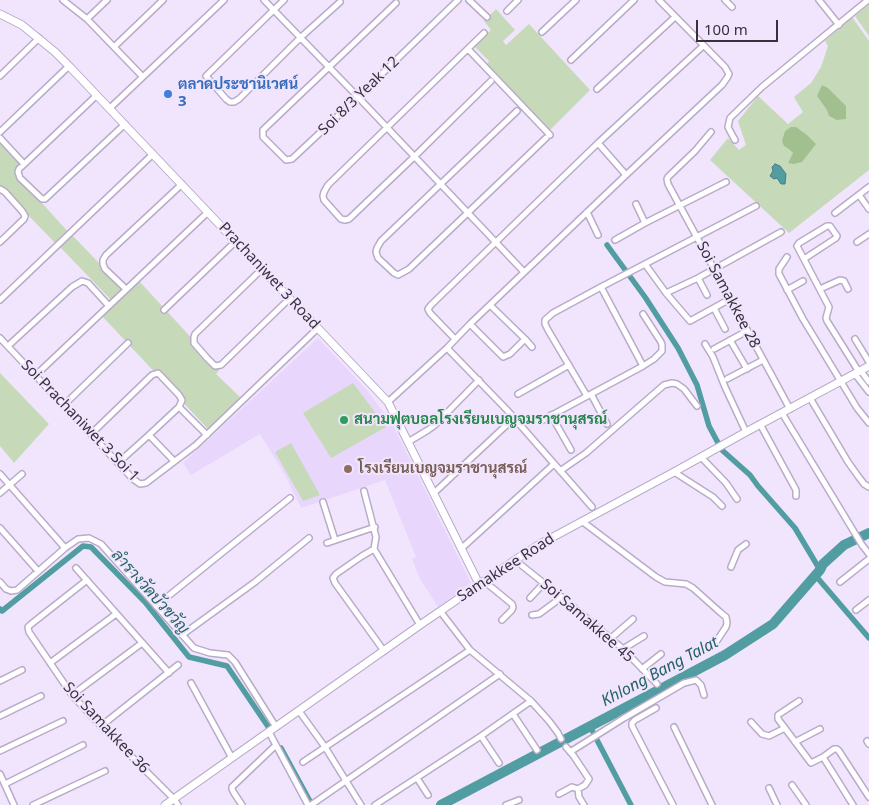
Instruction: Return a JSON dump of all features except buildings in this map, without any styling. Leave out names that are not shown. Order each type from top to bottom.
[{"type":"main road","name":"Prachaniwet 3 Road","points":[[2,17],[22,25],[69,66],[388,402],[462,548],[482,582]]},
{"type":"main road","name":"Samakkee Road","points":[[165,805],[176,802],[276,726],[482,582],[540,544],[869,366]]},
{"type":"street","points":[[63,0],[87,18],[142,76]]},
{"type":"street","points":[[87,18],[107,0]]},
{"type":"street","points":[[114,47],[163,0]]},
{"type":"street","points":[[110,108],[224,0]]},
{"type":"street","points":[[264,0],[524,272]]},
{"type":"street","points":[[284,0],[206,76],[230,102],[238,99],[340,2]]},
{"type":"street","name":"Soi 8/3 Yeak 12","points":[[329,67],[263,130],[263,137],[286,160],[292,160],[458,0]]},
{"type":"street","points":[[469,0],[487,16]]},
{"type":"street","points":[[506,10],[518,0]]},
{"type":"street","points":[[542,32],[576,0]]},
{"type":"street","points":[[571,60],[634,0]]},
{"type":"street","points":[[388,402],[447,348],[490,304],[722,85],[727,78],[729,74],[725,67],[659,0]]},
{"type":"street","points":[[725,0],[732,8]]},
{"type":"street","points":[[819,0],[839,25]]},
{"type":"street","points":[[735,140],[728,127],[730,118],[762,87],[868,0]]},
{"type":"street","points":[[329,67],[396,3]]},
{"type":"street","points":[[597,89],[675,17]]},
{"type":"street","points":[[484,33],[328,185],[324,192],[324,200],[342,219],[349,219],[491,81]]},
{"type":"street","points":[[0,76],[39,38]]},
{"type":"street","points":[[455,339],[430,313],[428,309],[431,305],[703,46]]},
{"type":"street","points":[[468,49],[548,136],[409,269],[402,274],[394,273],[378,258],[376,252],[381,242],[517,111]]},
{"type":"street","points":[[0,132],[69,66]]},
{"type":"street","points":[[97,95],[19,170],[19,176],[31,189],[42,199],[45,199],[125,124]]},
{"type":"street","name":"Soi Samakkee 28","points":[[711,132],[696,151],[668,177],[667,181],[790,409]]},
{"type":"street","points":[[0,138],[24,164]]},
{"type":"street","points":[[598,144],[626,175]]},
{"type":"street","points":[[0,300],[153,154]]},
{"type":"street","points":[[615,240],[726,182]]},
{"type":"street","points":[[126,290],[105,269],[103,260],[106,255],[182,184]]},
{"type":"street","points":[[835,213],[869,187]]},
{"type":"street","points":[[0,189],[14,201],[24,214],[24,219],[0,242]]},
{"type":"street","points":[[859,195],[869,209]]},
{"type":"street","points":[[636,204],[645,223]]},
{"type":"street","points":[[607,424],[548,330],[545,320],[553,313],[601,287],[756,206]]},
{"type":"street","points":[[36,375],[208,212]]},
{"type":"street","points":[[587,212],[598,235]]},
{"type":"street","points":[[804,259],[836,238],[837,236],[830,226],[827,226],[798,246],[804,259],[829,307],[827,321],[869,392]]},
{"type":"street","points":[[666,293],[714,270],[781,232]]},
{"type":"street","points":[[857,242],[869,234]]},
{"type":"street","points":[[164,310],[236,241]]},
{"type":"street","points":[[787,257],[778,272],[803,319],[856,408],[869,423]]},
{"type":"street","points":[[645,264],[690,321],[730,299]]},
{"type":"street","points":[[262,269],[195,334],[194,343],[203,354],[213,364],[221,365],[290,298]]},
{"type":"street","points":[[698,278],[707,295]]},
{"type":"street","points":[[820,289],[840,280],[844,281],[848,289]]},
{"type":"street","points":[[8,346],[72,287],[82,281],[88,283],[109,306]]},
{"type":"street","points":[[788,290],[803,281]]},
{"type":"street","points":[[601,287],[643,366]]},
{"type":"street","points":[[490,304],[532,347]]},
{"type":"street","points":[[714,308],[726,329]]},
{"type":"street","points":[[541,421],[643,366],[662,351],[662,346],[643,314]]},
{"type":"street","points":[[470,324],[503,357],[510,354],[525,339]]},
{"type":"street","name":"Soi Prachaniwet 3 Soi 1","points":[[0,338],[133,480],[140,484],[146,483],[196,445],[318,328]]},
{"type":"street","points":[[714,349],[747,331]]},
{"type":"street","points":[[855,339],[869,362]]},
{"type":"street","points":[[730,340],[747,369]]},
{"type":"street","points":[[64,405],[128,343]]},
{"type":"street","points":[[705,344],[713,357],[746,432]]},
{"type":"street","points":[[447,348],[514,418],[592,507]]},
{"type":"street","points":[[727,379],[763,360]]},
{"type":"street","points":[[518,394],[569,364]]},
{"type":"street","points":[[858,372],[869,382]]},
{"type":"street","points":[[91,434],[152,375],[158,374],[170,385],[182,400],[179,407],[118,463]]},
{"type":"street","points":[[408,442],[435,425],[479,380]]},
{"type":"street","points":[[560,471],[586,453],[664,385],[677,384],[684,389],[697,406]]},
{"type":"street","points":[[810,398],[858,476],[869,487]]},
{"type":"street","points":[[179,407],[207,435]]},
{"type":"street","points":[[782,413],[854,533],[869,554]]},
{"type":"street","points":[[551,415],[571,450]]},
{"type":"street","points":[[434,493],[514,418]]},
{"type":"street","points":[[760,424],[796,490],[796,496]]},
{"type":"street","points":[[149,435],[174,461]]},
{"type":"street","points":[[701,457],[726,483],[737,499]]},
{"type":"street","points":[[462,548],[554,464]]},
{"type":"street","points":[[674,472],[713,497],[722,506]]},
{"type":"street","points":[[0,474],[65,548]]},
{"type":"street","points":[[0,493],[22,474]]},
{"type":"street","points":[[364,491],[376,537],[374,549],[420,625]]},
{"type":"street","points":[[156,606],[290,498]]},
{"type":"street","points":[[323,502],[335,540]]},
{"type":"street","points":[[583,522],[656,577],[665,582],[686,584],[721,612],[726,617],[727,623],[714,645]]},
{"type":"street","points":[[327,543],[374,527]]},
{"type":"street","points":[[0,528],[38,571]]},
{"type":"street","points":[[1,583],[6,589],[11,591],[17,590],[78,539],[89,538],[101,544],[194,648],[228,656],[235,662],[276,726]]},
{"type":"street","points":[[182,635],[255,582],[309,538]]},
{"type":"street","points":[[731,566],[738,550],[746,544]]},
{"type":"street","points":[[374,549],[355,560],[333,578],[384,651]]},
{"type":"street","points":[[840,582],[869,559]]},
{"type":"street","name":"Soi Samakkee 45","points":[[516,560],[611,638],[657,684]]},
{"type":"street","points":[[76,568],[168,673]]},
{"type":"street","name":"Soi Samakkee 36","points":[[87,580],[33,622],[28,627],[29,632],[72,695],[176,802]]},
{"type":"street","points":[[482,582],[512,604],[512,610],[502,620]]},
{"type":"street","points":[[530,598],[544,582]]},
{"type":"street","points":[[532,615],[539,614],[562,597]]},
{"type":"street","points":[[856,610],[869,600]]},
{"type":"street","points":[[440,611],[470,650],[531,701],[559,736]]},
{"type":"street","points":[[50,663],[116,614]]},
{"type":"street","points":[[611,638],[633,619]]},
{"type":"street","points":[[623,649],[644,636]]},
{"type":"street","points":[[72,695],[142,643]]},
{"type":"street","points":[[303,762],[470,650]]},
{"type":"street","points":[[642,669],[661,654]]},
{"type":"street","points":[[101,726],[178,666]]},
{"type":"street","points":[[0,681],[22,670]]},
{"type":"street","points":[[269,732],[311,804],[500,674]]},
{"type":"street","points":[[559,794],[572,787],[578,789],[586,785],[589,778],[568,749],[684,683],[696,680],[701,685],[704,695]]},
{"type":"street","points":[[191,683],[232,758]]},
{"type":"street","points":[[0,716],[42,696]]},
{"type":"street","points":[[375,805],[531,701]]},
{"type":"street","points":[[799,701],[778,715],[778,719],[784,728],[812,763],[837,749],[869,797]]},
{"type":"street","points":[[656,708],[635,720],[632,726],[673,805]]},
{"type":"street","points":[[299,711],[362,805]]},
{"type":"street","points":[[513,714],[537,750]]},
{"type":"street","points":[[0,751],[63,721]]},
{"type":"street","points":[[751,722],[759,731],[769,736],[784,728]]},
{"type":"street","points":[[674,727],[712,805]]},
{"type":"street","points":[[796,742],[820,729]]},
{"type":"street","points":[[481,736],[499,764]]},
{"type":"street","points":[[242,805],[232,787],[276,744]]},
{"type":"street","points":[[4,784],[82,745]]},
{"type":"street","points":[[822,757],[853,805]]},
{"type":"street","points":[[33,805],[104,771]]},
{"type":"street","points":[[0,774],[14,805]]},
{"type":"street","points":[[417,778],[428,794]]},
{"type":"street","points":[[792,785],[806,805]]},
{"type":"street","points":[[769,788],[777,805]]},
{"type":"street","points":[[578,789],[579,797],[584,805]]},
{"type":"street","points":[[506,805],[519,800]]},
{"type":"shaded area","points":[[869,4],[869,36],[855,16]]},
{"type":"shaded area","points":[[496,9],[515,30],[503,41],[506,45],[529,24],[590,90],[550,130],[487,64],[489,61],[474,46],[491,30],[484,21]]},
{"type":"shaded area","points":[[852,17],[869,41],[869,170],[789,233],[710,160],[728,138],[739,150],[746,145],[738,121],[758,96],[788,124],[803,112],[794,97],[811,83],[821,67],[828,46],[825,41]]},
{"type":"shaded area","points":[[822,85],[828,88],[846,106],[846,119],[837,120],[829,116],[817,96]]},
{"type":"shaded area","points":[[791,127],[796,127],[816,144],[802,162],[794,164],[788,163],[793,153],[784,146],[782,141],[785,131]]},
{"type":"shaded area","points":[[0,141],[24,165],[16,174],[69,233],[57,245],[0,188]]},
{"type":"shaded area","points":[[775,164],[780,166],[786,174],[785,184],[781,184],[777,178],[774,179],[770,176],[773,171],[772,167]]},
{"type":"shaded area","points":[[71,234],[127,292],[140,282],[220,369],[216,374],[241,398],[208,429],[102,316],[114,303],[59,246]]},
{"type":"shaded area","name":"โรงเรียนเบญจมราชานุสรณ์","points":[[318,338],[367,390],[394,427],[471,583],[438,607],[420,579],[412,559],[416,557],[385,480],[301,508],[285,475],[260,434],[191,475],[183,463]]},
{"type":"shaded area","points":[[0,373],[49,424],[14,463],[0,446]]},
{"type":"shaded area","name":"สนามฟุตบอลโรงเรียนเบญจมราชานุสรณ์","points":[[353,383],[386,427],[331,458],[303,413]]},
{"type":"shaded area","points":[[291,443],[320,495],[303,501],[275,452]]},
{"type":"waterway","points":[[607,245],[645,297],[678,348],[697,385],[709,426],[723,451],[750,475],[795,528],[820,570]]},
{"type":"waterway","name":"Khlong Bang Talat","points":[[441,805],[725,655],[773,624],[820,570],[823,564],[844,545],[869,533]]},
{"type":"waterway","name":"ลำรางวัดบัวขวัญ","points":[[0,609],[2,611],[83,546],[91,547],[145,602],[189,657],[227,666],[269,728]]},
{"type":"waterway","points":[[815,575],[869,638]]},
{"type":"waterway","name":"Khlong Bang Talat","points":[[590,726],[593,732]]},
{"type":"waterway","points":[[597,740],[631,805]]},
{"type":"waterway","name":"ลำรางวัดบัวขวัญ","points":[[281,748],[312,805]]},
{"type":"place","name":"ตลาดประชานิเวศน์ 3","points":[[168,94]]},
{"type":"place","name":"สนามฟุตบอลโรงเรียนเบญจมราชานุสรณ์","points":[[344,420]]},
{"type":"place","name":"โรงเรียนเบญจมราชานุสรณ์","points":[[348,469]]}]
